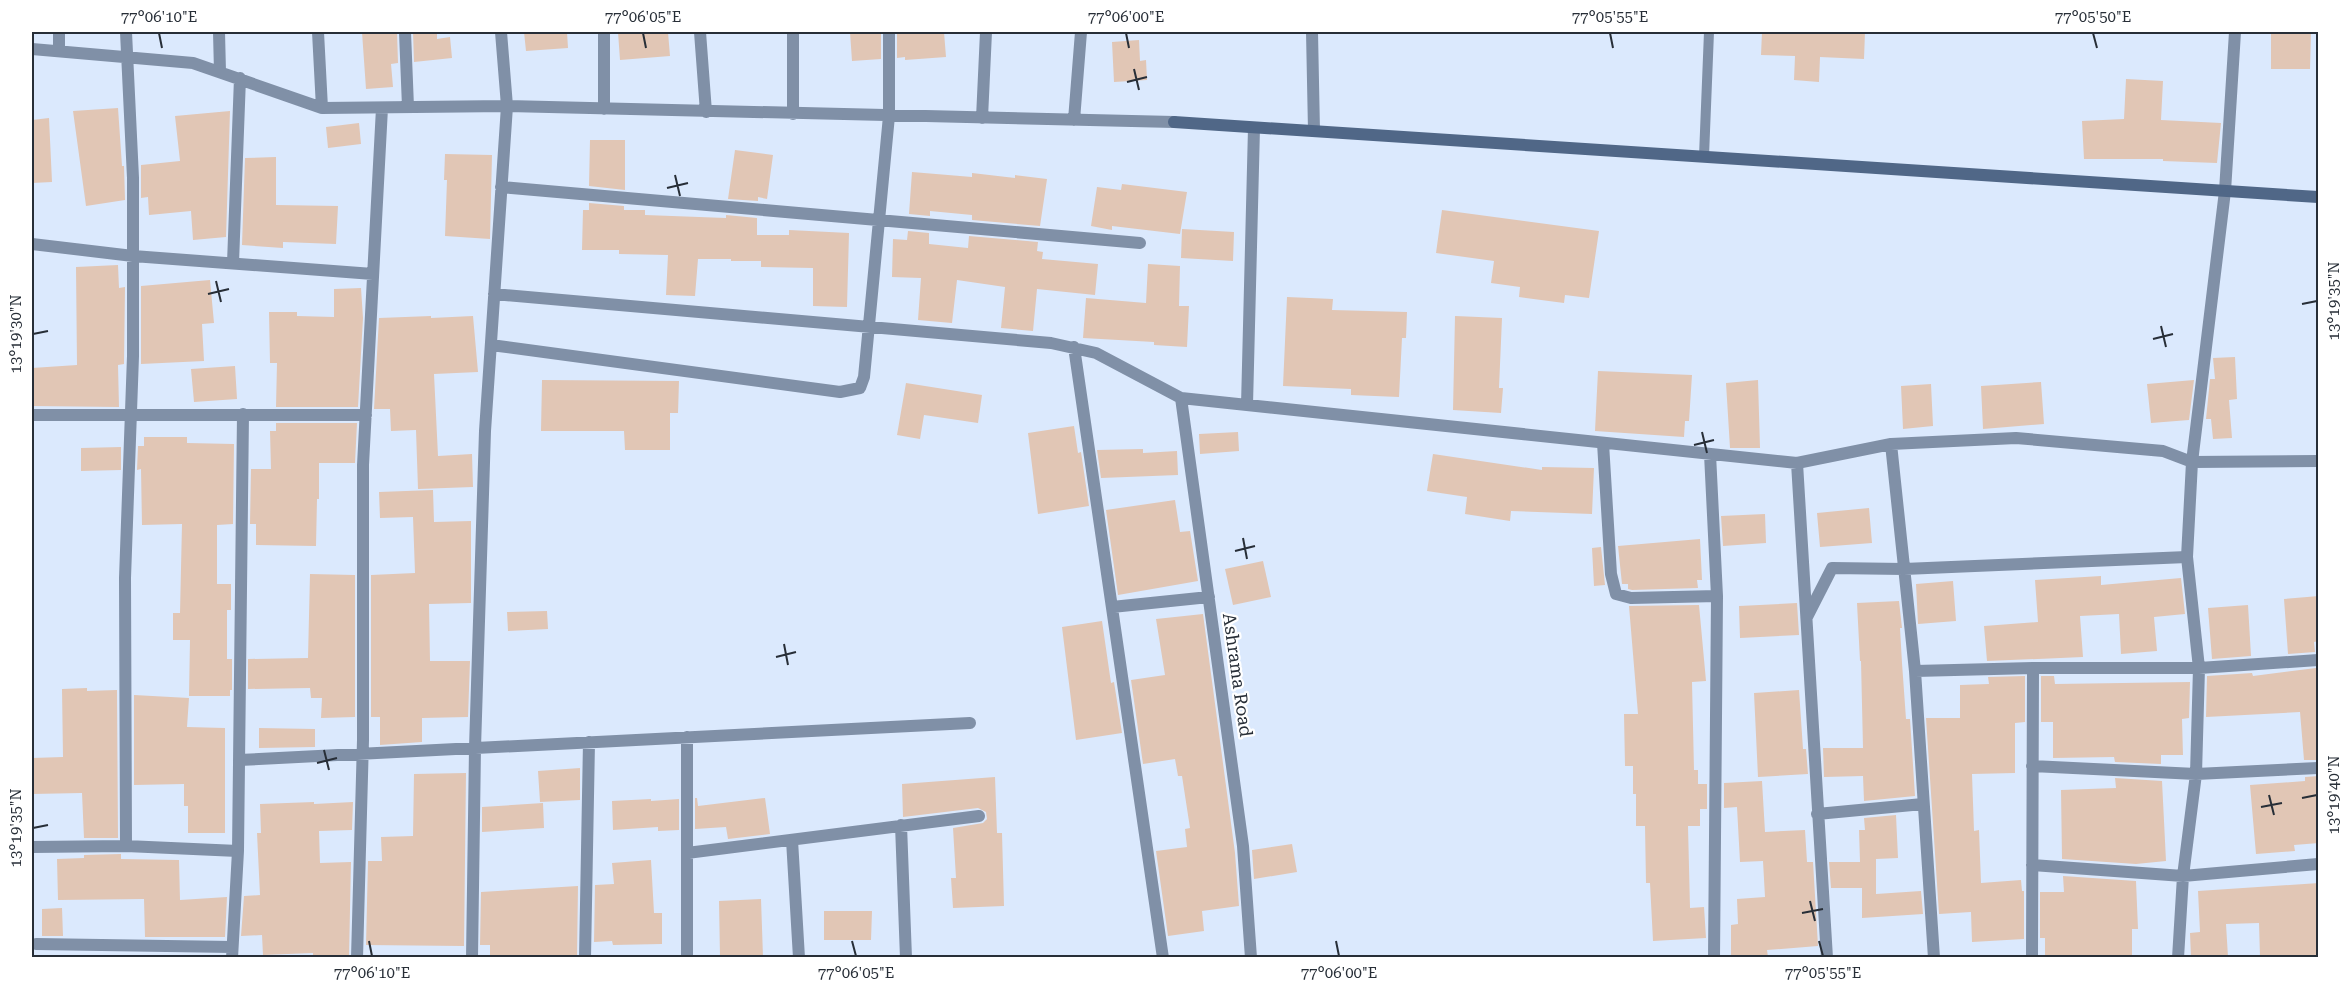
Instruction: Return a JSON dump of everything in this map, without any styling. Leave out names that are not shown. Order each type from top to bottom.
[{"type":"street","points":[[59,32],[59,51]]},
{"type":"street","points":[[126,32],[133,178],[125,578],[126,846]]},
{"type":"street","points":[[219,32],[220,72]]},
{"type":"street","points":[[318,32],[322,108]]},
{"type":"street","points":[[405,32],[408,107]]},
{"type":"street","points":[[472,957],[475,748],[485,431],[507,106],[501,32]]},
{"type":"street","points":[[604,32],[604,109]]},
{"type":"street","points":[[700,32],[705,111]]},
{"type":"street","points":[[793,32],[793,114]]},
{"type":"street","points":[[491,345],[840,392],[860,388],[864,377],[889,116],[889,32]]},
{"type":"street","points":[[982,118],[986,32]]},
{"type":"street","points":[[1074,120],[1082,32]]},
{"type":"street","points":[[1312,32],[1314,131]]},
{"type":"street","points":[[2178,957],[2183,876],[2196,774],[2199,668],[2187,557],[2192,462],[2225,191],[2235,32]]},
{"type":"street","points":[[32,49],[193,63],[322,108],[507,106],[1174,122],[2319,197]]},
{"type":"street","points":[[233,263],[240,78]]},
{"type":"street","points":[[357,957],[362,754],[363,465],[382,108]]},
{"type":"street","points":[[1247,405],[1254,128]]},
{"type":"street","points":[[501,187],[1140,243]]},
{"type":"street","points":[[32,244],[133,256],[373,274]]},
{"type":"street","points":[[494,294],[1051,343],[1096,353],[1181,398],[1797,463],[1891,444],[2016,438],[2163,451],[2192,462],[2319,461]]},
{"type":"street","points":[[1074,347],[1163,957]]},
{"type":"street","name":"Ashrama Road","points":[[1181,398],[1243,846],[1251,957]]},
{"type":"street","points":[[36,944],[232,952],[238,851],[243,414]]},
{"type":"street","points":[[32,415],[366,415]]},
{"type":"street","points":[[1603,442],[1611,574],[1616,594],[1631,598],[1717,596]]},
{"type":"street","points":[[1891,444],[1915,671],[1934,957]]},
{"type":"street","points":[[1710,454],[1717,596],[1714,957]]},
{"type":"street","points":[[1797,463],[1827,957]]},
{"type":"street","points":[[1806,619],[1832,568],[1904,569],[2187,557]]},
{"type":"street","points":[[1112,607],[1209,597]]},
{"type":"street","points":[[1915,671],[2199,668],[2319,660]]},
{"type":"street","points":[[2032,957],[2033,668]]},
{"type":"street","points":[[239,760],[970,723]]},
{"type":"street","points":[[687,737],[687,957]]},
{"type":"street","points":[[585,957],[588,742]]},
{"type":"street","points":[[2032,766],[2196,774],[2319,768]]},
{"type":"street","points":[[1817,814],[1923,804]]},
{"type":"street","points":[[687,853],[979,816]]},
{"type":"street","points":[[901,825],[906,957]]},
{"type":"street","points":[[792,840],[799,957]]},
{"type":"street","points":[[32,847],[126,846],[238,851]]},
{"type":"street","points":[[2032,866],[2183,876],[2319,864]]},
{"type":"lane","points":[[1704,156],[1709,32]]},
{"type":"building","points":[[362,32],[397,32],[398,63],[391,64],[393,87],[366,89]]},
{"type":"building","points":[[413,32],[437,32],[437,39],[450,37],[452,58],[414,62]]},
{"type":"building","points":[[524,32],[567,32],[568,48],[526,51]]},
{"type":"building","points":[[618,32],[668,32],[670,56],[620,60]]},
{"type":"building","points":[[850,32],[881,32],[881,59],[852,61]]},
{"type":"building","points":[[897,32],[944,32],[946,57],[905,60],[905,57],[897,58]]},
{"type":"building","points":[[1762,32],[1865,32],[1864,59],[1820,57],[1819,82],[1794,80],[1795,56],[1761,55]]},
{"type":"building","points":[[2271,32],[2311,32],[2310,69],[2271,69]]},
{"type":"building","points":[[1139,40],[1140,61],[1146,60],[1147,80],[1114,82],[1112,42]]},
{"type":"building","points":[[2126,79],[2163,81],[2161,120],[2221,123],[2217,163],[2163,161],[2163,159],[2084,159],[2082,121],[2124,119]]},
{"type":"building","points":[[118,108],[125,200],[86,206],[73,111]]},
{"type":"building","points":[[230,111],[226,237],[193,240],[191,211],[149,215],[148,197],[141,198],[141,165],[180,161],[175,116]]},
{"type":"building","points":[[49,118],[52,182],[32,183],[32,120]]},
{"type":"building","points":[[359,123],[361,144],[328,148],[326,127]]},
{"type":"building","points":[[590,140],[625,140],[625,190],[589,186]]},
{"type":"building","points":[[735,150],[773,155],[767,199],[758,197],[758,201],[728,199]]},
{"type":"building","points":[[445,154],[492,155],[490,239],[445,236],[447,180],[444,180]]},
{"type":"building","points":[[276,157],[276,205],[338,206],[336,244],[283,242],[283,248],[242,245],[245,158]]},
{"type":"building","points":[[912,172],[972,177],[972,173],[1015,178],[1015,175],[1047,179],[1040,226],[972,220],[972,215],[930,211],[930,216],[909,214]]},
{"type":"building","points":[[1122,184],[1187,192],[1180,234],[1112,226],[1112,230],[1091,226],[1097,187],[1121,190]]},
{"type":"building","points":[[589,203],[624,206],[624,210],[645,210],[645,215],[726,218],[726,215],[757,218],[757,235],[789,235],[789,230],[849,233],[847,307],[813,306],[813,268],[761,267],[761,261],[731,261],[731,259],[698,259],[695,296],[666,295],[668,255],[619,254],[619,250],[582,250],[583,210],[589,210]]},
{"type":"building","points":[[1442,210],[1599,231],[1589,298],[1565,295],[1564,303],[1519,297],[1520,287],[1491,283],[1494,261],[1436,253]]},
{"type":"building","points":[[1182,229],[1234,232],[1233,261],[1181,258]]},
{"type":"building","points":[[908,231],[929,233],[929,244],[968,248],[969,236],[1038,242],[1037,251],[1043,252],[1042,259],[1098,264],[1095,295],[1037,289],[1033,331],[1001,328],[1005,287],[957,280],[952,323],[918,320],[921,278],[892,277],[893,239],[907,240]]},
{"type":"building","points":[[1148,264],[1180,266],[1179,306],[1189,306],[1187,347],[1154,345],[1154,342],[1083,338],[1086,298],[1146,303]]},
{"type":"building","points":[[118,265],[119,288],[125,287],[124,364],[118,365],[119,407],[32,406],[32,368],[77,365],[76,267]]},
{"type":"building","points":[[210,280],[214,323],[202,324],[204,361],[141,364],[141,286]]},
{"type":"building","points":[[361,288],[363,318],[358,407],[276,407],[277,363],[270,363],[269,312],[297,312],[297,316],[334,317],[334,289]]},
{"type":"building","points":[[1287,297],[1333,299],[1332,310],[1407,312],[1406,338],[1402,338],[1399,397],[1351,395],[1351,389],[1283,386]]},
{"type":"building","points":[[431,316],[431,318],[473,316],[478,372],[434,374],[438,456],[472,454],[473,487],[418,489],[416,430],[391,431],[390,409],[374,409],[379,318]]},
{"type":"building","points":[[1455,316],[1502,318],[1499,388],[1503,388],[1501,413],[1453,410]]},
{"type":"building","points":[[2235,357],[2237,399],[2229,400],[2232,438],[2213,439],[2211,419],[2206,419],[2210,379],[2215,379],[2213,358]]},
{"type":"building","points":[[235,366],[237,399],[194,402],[191,369]]},
{"type":"building","points":[[1598,371],[1692,375],[1689,421],[1685,421],[1684,437],[1595,431]]},
{"type":"building","points":[[542,380],[679,381],[678,413],[670,413],[670,450],[625,450],[624,431],[541,431]]},
{"type":"building","points":[[1758,380],[1760,448],[1730,448],[1726,383]]},
{"type":"building","points":[[2194,380],[2189,420],[2151,423],[2147,384]]},
{"type":"building","points":[[2041,382],[2044,424],[1983,429],[1981,386]]},
{"type":"building","points":[[906,383],[982,395],[978,423],[924,415],[920,439],[897,435]]},
{"type":"building","points":[[1931,384],[1933,426],[1903,429],[1901,386]]},
{"type":"building","points":[[276,423],[357,423],[355,463],[319,463],[316,546],[256,545],[256,524],[250,524],[251,469],[271,469],[270,431],[276,431]]},
{"type":"building","points":[[1074,426],[1078,453],[1081,452],[1089,506],[1038,514],[1028,433]]},
{"type":"building","points":[[1238,432],[1239,451],[1200,454],[1199,434]]},
{"type":"building","points":[[144,437],[187,437],[187,443],[234,444],[233,524],[217,525],[217,584],[231,584],[231,610],[227,610],[227,659],[232,659],[230,696],[189,696],[190,640],[173,640],[173,613],[180,613],[182,524],[142,525],[141,469],[137,470],[138,446],[144,446]]},
{"type":"building","points":[[121,447],[121,470],[81,471],[81,448]]},
{"type":"building","points":[[1143,449],[1143,453],[1177,451],[1178,475],[1101,478],[1097,450]]},
{"type":"building","points":[[1433,454],[1542,470],[1542,467],[1594,468],[1592,514],[1511,511],[1510,521],[1465,514],[1467,497],[1427,491]]},
{"type":"building","points":[[433,490],[434,522],[471,521],[471,603],[429,604],[430,661],[470,661],[468,717],[422,718],[422,742],[380,745],[380,717],[371,717],[371,575],[415,573],[413,517],[380,518],[379,492]]},
{"type":"building","points":[[1175,500],[1180,532],[1190,531],[1198,581],[1118,595],[1106,510]]},
{"type":"building","points":[[1869,508],[1872,543],[1820,547],[1817,513]]},
{"type":"building","points":[[1765,514],[1766,543],[1723,546],[1721,516]]},
{"type":"building","points":[[1700,539],[1702,580],[1697,580],[1698,588],[1632,590],[1628,589],[1628,584],[1622,584],[1618,546]]},
{"type":"building","points":[[1601,547],[1605,585],[1594,586],[1592,548]]},
{"type":"building","points":[[1263,561],[1271,597],[1233,605],[1225,569]]},
{"type":"building","points":[[310,574],[355,575],[355,717],[321,718],[322,698],[311,698],[310,688],[248,689],[248,659],[308,658]]},
{"type":"building","points":[[2101,576],[2101,585],[2181,578],[2185,614],[2154,617],[2157,651],[2121,654],[2119,614],[2080,616],[2083,657],[1987,661],[1984,626],[2038,622],[2035,580]]},
{"type":"building","points":[[1953,581],[1956,621],[1918,624],[1916,584]]},
{"type":"building","points":[[2319,596],[2319,641],[2314,642],[2315,652],[2288,654],[2284,599]]},
{"type":"building","points":[[1899,601],[1906,719],[1910,719],[1915,796],[1864,801],[1863,776],[1824,777],[1823,748],[1863,748],[1857,603]]},
{"type":"building","points":[[1797,603],[1799,635],[1740,638],[1739,606]]},
{"type":"building","points":[[1699,605],[1706,681],[1692,682],[1694,770],[1698,770],[1698,784],[1707,784],[1707,809],[1700,809],[1700,826],[1688,826],[1690,908],[1704,907],[1706,938],[1653,941],[1650,883],[1646,883],[1645,826],[1636,826],[1633,766],[1625,766],[1624,714],[1638,714],[1629,606]]},
{"type":"building","points":[[2248,605],[2251,656],[2212,659],[2208,608]]},
{"type":"building","points":[[547,611],[548,629],[508,631],[507,612]]},
{"type":"building","points":[[1203,614],[1235,853],[1239,906],[1202,911],[1204,931],[1168,936],[1156,851],[1187,847],[1185,829],[1190,828],[1182,776],[1178,776],[1175,759],[1143,764],[1131,680],[1165,675],[1156,619]]},
{"type":"building","points":[[1102,621],[1111,683],[1114,682],[1122,733],[1076,740],[1062,627]]},
{"type":"building","points":[[2316,668],[2319,760],[2304,760],[2300,712],[2206,717],[2207,676],[2252,673],[2253,676]]},
{"type":"building","points":[[2025,676],[2025,722],[2015,723],[2015,773],[1972,774],[1974,831],[1979,830],[1981,883],[2021,880],[2022,891],[2024,891],[2024,939],[1972,942],[1971,912],[1939,914],[1926,718],[1960,718],[1960,685],[1989,684],[1988,677]]},
{"type":"building","points":[[2041,676],[2054,676],[2055,684],[2190,682],[2189,718],[2182,719],[2183,755],[2161,755],[2161,764],[2115,762],[2114,757],[2053,758],[2053,722],[2041,722]]},
{"type":"building","points":[[87,688],[87,691],[117,690],[118,838],[84,838],[82,793],[32,794],[32,758],[63,757],[62,689]]},
{"type":"building","points":[[1799,690],[1803,749],[1806,749],[1808,774],[1758,777],[1754,693]]},
{"type":"building","points":[[134,695],[189,698],[187,727],[225,728],[225,833],[188,833],[188,806],[184,806],[184,784],[134,785]]},
{"type":"building","points":[[259,728],[315,729],[315,747],[259,748]]},
{"type":"building","points":[[580,768],[580,800],[540,802],[538,771]]},
{"type":"building","points":[[466,773],[464,946],[366,945],[368,861],[382,861],[381,837],[413,836],[414,774]]},
{"type":"building","points":[[2319,776],[2319,843],[2294,845],[2295,851],[2256,854],[2250,785],[2305,781],[2305,777]]},
{"type":"building","points":[[995,777],[997,833],[1002,833],[1004,906],[953,908],[951,878],[956,878],[953,828],[983,823],[987,819],[986,812],[978,808],[903,817],[902,784]]},
{"type":"building","points":[[2115,778],[2162,781],[2166,861],[2136,864],[2062,859],[2061,790],[2116,788]]},
{"type":"building","points":[[1762,781],[1765,832],[1805,830],[1807,862],[1813,862],[1818,946],[1767,950],[1768,957],[1731,957],[1731,925],[1738,924],[1737,899],[1765,897],[1763,861],[1740,862],[1737,807],[1724,808],[1724,783]]},
{"type":"building","points":[[695,798],[697,798],[698,806],[765,798],[770,834],[728,839],[726,827],[695,829]]},
{"type":"building","points":[[651,799],[651,801],[679,799],[679,830],[658,831],[658,827],[613,830],[612,801]]},
{"type":"building","points":[[314,802],[314,804],[353,802],[352,830],[319,831],[320,863],[351,862],[349,957],[313,957],[313,953],[263,955],[262,935],[241,936],[244,896],[260,895],[257,833],[261,833],[260,804]]},
{"type":"building","points":[[543,803],[544,828],[482,832],[482,807]]},
{"type":"building","points":[[1896,815],[1898,858],[1876,859],[1876,894],[1921,891],[1923,914],[1862,918],[1862,888],[1831,888],[1829,862],[1860,862],[1859,830],[1865,830],[1864,818]]},
{"type":"building","points":[[1292,844],[1297,872],[1254,879],[1252,850]]},
{"type":"building","points":[[121,854],[121,859],[179,860],[180,900],[227,897],[225,937],[145,937],[144,899],[58,900],[57,859],[84,858],[84,855]]},
{"type":"building","points":[[651,860],[654,913],[662,913],[662,944],[613,945],[612,941],[594,942],[595,885],[614,884],[612,863]]},
{"type":"building","points":[[2063,876],[2136,881],[2138,929],[2132,929],[2132,957],[2045,957],[2045,938],[2040,938],[2040,892],[2064,892]]},
{"type":"building","points":[[2319,883],[2319,957],[2260,957],[2259,923],[2226,924],[2228,957],[2191,957],[2190,933],[2200,932],[2198,891]]},
{"type":"building","points":[[578,886],[577,957],[490,957],[490,945],[480,945],[481,892]]},
{"type":"building","points":[[761,899],[763,957],[720,957],[719,901]]},
{"type":"building","points":[[62,908],[63,936],[42,936],[42,909]]},
{"type":"building","points":[[824,911],[872,911],[871,940],[824,940]]}]
